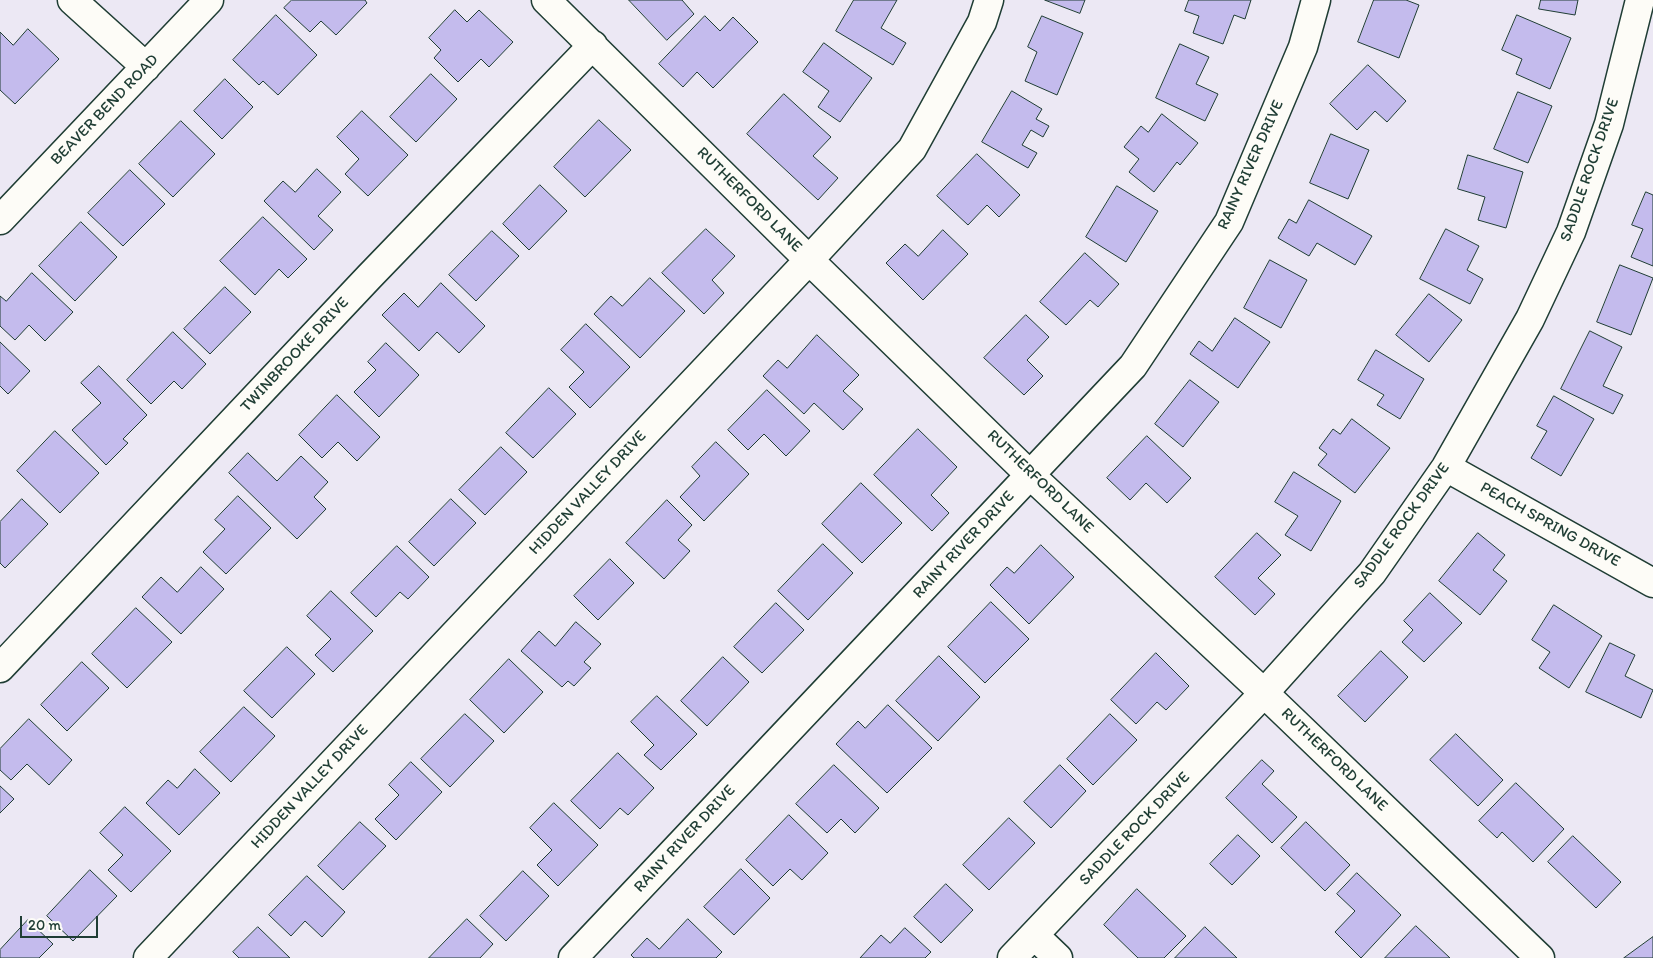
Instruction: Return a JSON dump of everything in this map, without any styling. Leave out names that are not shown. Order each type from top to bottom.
[{"type":"street","points":[[72,0],[146,67]]},
{"type":"street","name":"BEAVER BEND ROAD","points":[[0,220],[209,0]]},
{"type":"street","name":"RUTHERFORD LANE","points":[[546,0],[809,260],[1030,474],[1264,694],[1540,958]]},
{"type":"street","name":"HIDDEN VALLEY DRIVE","points":[[148,958],[912,149],[982,22],[989,0]]},
{"type":"street","name":"RAINY RIVER DRIVE","points":[[573,958],[1133,366],[1229,222],[1303,46],[1316,0]]},
{"type":"street","name":"SADDLE ROCK DRIVE","points":[[1012,958],[1264,694],[1372,574],[1446,467],[1530,319],[1571,232],[1609,124],[1640,0]]},
{"type":"street","name":"TWINBROOKE DRIVE","points":[[0,668],[362,285],[593,45]]},
{"type":"street","name":"PEACH SPRING DRIVE","points":[[1446,467],[1653,584]]},
{"type":"street","points":[[1034,935],[1058,958]]},
{"type":"building","points":[[292,0],[365,0],[367,3],[336,35],[321,21],[310,32],[284,8]]},
{"type":"building","points":[[629,0],[682,0],[694,14],[667,40]]},
{"type":"building","points":[[854,0],[897,0],[881,28],[906,43],[893,65],[836,31]]},
{"type":"building","points":[[1045,0],[1085,0],[1080,13]]},
{"type":"building","points":[[1189,0],[1251,0],[1245,19],[1234,15],[1223,44],[1193,33],[1199,16],[1185,11]]},
{"type":"building","points":[[1374,0],[1406,0],[1419,5],[1399,58],[1358,42]]},
{"type":"building","points":[[1541,0],[1578,0],[1575,15],[1539,9]]},
{"type":"building","points":[[455,10],[467,22],[479,10],[513,42],[489,67],[481,59],[458,82],[434,58],[441,50],[429,38]]},
{"type":"building","points":[[276,15],[317,55],[278,95],[263,81],[259,85],[233,60]]},
{"type":"building","points":[[1517,15],[1571,38],[1550,89],[1516,74],[1522,59],[1502,50]]},
{"type":"building","points":[[705,16],[720,31],[733,17],[758,42],[713,88],[697,72],[683,87],[659,64]]},
{"type":"building","points":[[1042,16],[1083,33],[1057,95],[1025,81],[1037,52],[1028,47]]},
{"type":"building","points":[[28,29],[59,59],[15,104],[0,90],[0,32],[13,45]]},
{"type":"building","points":[[824,43],[872,78],[840,122],[818,107],[829,91],[803,72]]},
{"type":"building","points":[[1180,44],[1209,57],[1196,84],[1218,94],[1205,121],[1156,98]]},
{"type":"building","points":[[1368,65],[1406,101],[1387,122],[1375,111],[1357,130],[1330,104]]},
{"type":"building","points":[[431,74],[457,99],[416,142],[390,117]]},
{"type":"building","points":[[225,79],[253,107],[222,139],[194,111]]},
{"type":"building","points":[[1012,91],[1042,109],[1036,119],[1049,126],[1043,137],[1031,130],[1022,145],[1037,153],[1028,168],[982,142]]},
{"type":"building","points":[[1518,92],[1552,106],[1528,163],[1494,149]]},
{"type":"building","points":[[784,94],[831,137],[813,156],[838,178],[818,200],[747,134]]},
{"type":"building","points":[[362,111],[408,155],[368,196],[345,174],[359,159],[337,137]]},
{"type":"building","points":[[1162,114],[1198,143],[1180,165],[1177,162],[1154,192],[1129,172],[1139,159],[1124,147],[1141,126],[1148,132]]},
{"type":"building","points":[[599,120],[631,150],[585,197],[554,167]]},
{"type":"building","points":[[181,121],[215,154],[173,197],[139,164]]},
{"type":"building","points":[[1331,134],[1369,150],[1348,199],[1310,183]]},
{"type":"building","points":[[977,154],[1020,195],[999,217],[987,205],[968,225],[937,196]]},
{"type":"building","points":[[1468,155],[1523,172],[1506,228],[1478,220],[1485,197],[1458,189]]},
{"type":"building","points":[[317,169],[341,192],[318,216],[333,230],[314,250],[264,201],[283,181],[295,192]]},
{"type":"building","points":[[130,170],[165,204],[123,246],[88,213]]},
{"type":"building","points":[[540,185],[567,211],[529,250],[503,224]]},
{"type":"building","points":[[1117,186],[1158,211],[1126,262],[1086,237]]},
{"type":"building","points":[[1646,192],[1653,195],[1653,266],[1631,257],[1643,229],[1632,225]]},
{"type":"building","points":[[1309,200],[1372,236],[1355,265],[1317,243],[1309,256],[1278,238],[1289,219],[1296,223]]},
{"type":"building","points":[[263,217],[307,259],[288,278],[279,269],[255,295],[220,261]]},
{"type":"building","points":[[81,222],[117,257],[75,301],[39,266]]},
{"type":"building","points":[[706,229],[735,256],[712,280],[724,293],[704,314],[662,273]]},
{"type":"building","points":[[1446,229],[1479,246],[1467,270],[1483,279],[1470,304],[1420,279]]},
{"type":"building","points":[[943,230],[968,254],[923,300],[886,263],[905,244],[918,256]]},
{"type":"building","points":[[492,231],[519,256],[476,301],[449,275]]},
{"type":"building","points":[[1085,253],[1119,284],[1098,307],[1090,300],[1066,325],[1040,302]]},
{"type":"building","points":[[1270,260],[1307,280],[1281,328],[1244,308]]},
{"type":"building","points":[[1620,265],[1653,278],[1631,335],[1597,322]]},
{"type":"building","points":[[32,273],[73,312],[45,341],[29,325],[15,340],[0,326],[0,296],[6,301]]},
{"type":"building","points":[[650,278],[685,311],[640,358],[594,314],[611,296],[622,306]]},
{"type":"building","points":[[441,283],[485,326],[459,353],[437,332],[419,351],[382,315],[404,293],[418,307]]},
{"type":"building","points":[[225,287],[251,312],[210,354],[184,329]]},
{"type":"building","points":[[1429,294],[1462,320],[1429,362],[1396,335]]},
{"type":"building","points":[[1026,315],[1049,337],[1027,360],[1043,376],[1024,395],[984,358]]},
{"type":"building","points":[[1235,318],[1270,342],[1238,388],[1190,354],[1199,341],[1212,351]]},
{"type":"building","points":[[586,324],[630,367],[590,408],[569,387],[584,372],[561,350]]},
{"type":"building","points":[[1590,331],[1622,347],[1603,386],[1623,395],[1613,414],[1561,389]]},
{"type":"building","points":[[173,332],[206,364],[182,389],[174,381],[151,404],[127,380]]},
{"type":"building","points":[[817,335],[859,375],[843,391],[863,409],[843,430],[814,403],[804,414],[763,376],[778,360],[787,368]]},
{"type":"building","points":[[0,342],[30,371],[8,394],[0,386]]},
{"type":"building","points":[[386,343],[419,375],[379,417],[354,392],[376,370],[368,362]]},
{"type":"building","points":[[1376,350],[1424,379],[1400,419],[1377,405],[1384,395],[1358,380]]},
{"type":"building","points":[[99,366],[147,415],[123,439],[128,443],[106,465],[72,430],[101,403],[81,383]]},
{"type":"building","points":[[1190,380],[1219,402],[1183,447],[1155,424]]},
{"type":"building","points":[[549,388],[576,414],[533,458],[506,433]]},
{"type":"building","points":[[767,390],[810,431],[786,456],[764,434],[748,450],[728,430]]},
{"type":"building","points":[[337,395],[380,437],[357,461],[338,442],[322,458],[299,435]]},
{"type":"building","points":[[1554,396],[1594,419],[1561,476],[1531,458],[1547,431],[1537,426]]},
{"type":"building","points":[[1352,419],[1390,448],[1355,493],[1318,465],[1327,454],[1319,448],[1333,429],[1340,434]]},
{"type":"building","points":[[918,429],[957,467],[931,495],[949,513],[932,531],[874,475]]},
{"type":"building","points":[[55,431],[99,473],[60,513],[17,471]]},
{"type":"building","points":[[1147,436],[1191,478],[1167,503],[1146,483],[1130,500],[1107,478]]},
{"type":"building","points":[[716,442],[749,474],[704,521],[680,497],[700,476],[692,467]]},
{"type":"building","points":[[501,447],[527,472],[485,515],[459,490]]},
{"type":"building","points":[[248,453],[277,481],[301,456],[328,482],[314,497],[326,509],[297,539],[229,473]]},
{"type":"building","points":[[1294,472],[1341,501],[1311,551],[1285,535],[1298,516],[1275,502]]},
{"type":"building","points":[[861,483],[902,523],[862,563],[822,524]]},
{"type":"building","points":[[238,496],[271,528],[226,574],[203,552],[225,529],[215,520]]},
{"type":"building","points":[[22,499],[48,524],[5,568],[0,563],[0,522]]},
{"type":"building","points":[[451,499],[476,523],[434,566],[409,542]]},
{"type":"building","points":[[667,500],[692,525],[678,540],[690,551],[664,579],[626,543]]},
{"type":"building","points":[[1257,533],[1281,555],[1258,578],[1275,594],[1255,615],[1215,577]]},
{"type":"building","points":[[1478,533],[1505,555],[1493,570],[1507,581],[1480,615],[1439,581]]},
{"type":"building","points":[[823,544],[853,573],[808,620],[778,591]]},
{"type":"building","points":[[1041,545],[1074,577],[1029,624],[990,585],[1007,567],[1014,573]]},
{"type":"building","points":[[397,546],[429,577],[408,599],[400,592],[376,617],[351,593]]},
{"type":"building","points":[[610,559],[634,583],[598,620],[574,596]]},
{"type":"building","points":[[201,567],[224,589],[181,634],[142,597],[161,577],[177,592]]},
{"type":"building","points":[[331,591],[373,631],[333,672],[315,655],[331,639],[307,616]]},
{"type":"building","points":[[1430,593],[1462,623],[1424,662],[1402,642],[1413,630],[1404,621]]},
{"type":"building","points":[[991,602],[1029,639],[985,683],[948,647]]},
{"type":"building","points":[[776,603],[804,630],[762,673],[734,647]]},
{"type":"building","points":[[1554,605],[1602,636],[1569,688],[1539,668],[1550,652],[1532,640]]},
{"type":"building","points":[[136,608],[172,642],[127,688],[92,654]]},
{"type":"building","points":[[576,622],[601,644],[584,662],[591,668],[574,686],[568,681],[562,687],[521,651],[539,631],[555,646]]},
{"type":"building","points":[[1610,643],[1635,655],[1625,676],[1653,690],[1641,718],[1586,692]]},
{"type":"building","points":[[287,647],[315,674],[272,718],[244,691]]},
{"type":"building","points":[[1381,651],[1408,677],[1365,722],[1338,696]]},
{"type":"building","points":[[1156,653],[1189,686],[1166,710],[1157,702],[1136,724],[1111,700]]},
{"type":"building","points":[[939,656],[980,697],[938,741],[896,701]]},
{"type":"building","points":[[723,657],[749,682],[707,726],[681,701]]},
{"type":"building","points":[[509,659],[543,692],[504,733],[470,700]]},
{"type":"building","points":[[82,662],[109,688],[67,731],[41,705]]},
{"type":"building","points":[[657,696],[697,734],[661,770],[644,755],[654,745],[631,722]]},
{"type":"building","points":[[888,705],[932,748],[887,793],[836,744],[858,721],[865,728]]},
{"type":"building","points":[[244,707],[275,736],[231,782],[200,752]]},
{"type":"building","points":[[465,714],[494,741],[450,787],[421,759]]},
{"type":"building","points":[[1110,714],[1137,740],[1093,785],[1067,759]]},
{"type":"building","points":[[29,719],[72,760],[49,785],[27,764],[11,780],[0,770],[0,749]]},
{"type":"building","points":[[1456,734],[1503,780],[1478,806],[1430,760]]},
{"type":"building","points":[[618,753],[654,788],[628,815],[620,808],[600,829],[571,801]]},
{"type":"building","points":[[1262,760],[1274,771],[1262,784],[1297,817],[1272,843],[1226,798]]},
{"type":"building","points":[[411,762],[442,792],[396,840],[375,819],[399,795],[389,785]]},
{"type":"building","points":[[834,765],[879,808],[855,833],[841,819],[827,833],[796,804]]},
{"type":"building","points":[[1060,765],[1086,791],[1051,828],[1024,802]]},
{"type":"building","points":[[195,769],[220,793],[179,835],[146,803],[168,780],[177,788]]},
{"type":"building","points":[[1516,783],[1564,829],[1533,862],[1502,832],[1497,838],[1479,821]]},
{"type":"building","points":[[0,786],[14,799],[0,813]]},
{"type":"building","points":[[554,803],[598,845],[558,886],[537,865],[552,850],[530,828]]},
{"type":"building","points":[[125,807],[171,851],[131,892],[108,870],[123,855],[100,833]]},
{"type":"building","points":[[789,815],[828,853],[802,880],[790,869],[773,886],[746,860]]},
{"type":"building","points":[[1009,818],[1035,843],[989,890],[963,865]]},
{"type":"building","points":[[360,822],[386,846],[343,890],[318,866]]},
{"type":"building","points":[[1306,822],[1350,865],[1325,891],[1281,848]]},
{"type":"building","points":[[1238,835],[1260,856],[1232,885],[1210,864]]},
{"type":"building","points":[[1573,836],[1621,882],[1596,908],[1548,862]]},
{"type":"building","points":[[741,869],[770,898],[734,935],[704,907]]},
{"type":"building","points":[[90,870],[117,896],[73,941],[47,916]]},
{"type":"building","points":[[523,871],[549,896],[506,941],[480,916]]},
{"type":"building","points":[[1357,873],[1401,915],[1361,958],[1335,932],[1355,911],[1337,894]]},
{"type":"building","points":[[307,876],[345,912],[322,937],[305,921],[291,936],[269,915]]},
{"type":"building","points":[[946,884],[973,910],[941,943],[914,917]]},
{"type":"building","points":[[1137,889],[1186,936],[1164,958],[1138,958],[1104,925]]},
{"type":"building","points":[[467,919],[493,944],[480,958],[429,958]]},
{"type":"building","points":[[688,919],[722,952],[716,958],[634,958],[631,955],[647,938],[659,949]]},
{"type":"building","points":[[28,920],[53,944],[39,958],[0,958],[0,950]]},
{"type":"building","points":[[1416,926],[1450,958],[1385,958]]},
{"type":"building","points":[[258,927],[290,958],[239,958],[233,952]]},
{"type":"building","points":[[1205,927],[1237,958],[1175,958]]},
{"type":"building","points":[[905,928],[931,952],[925,958],[860,958],[881,935],[890,943]]},
{"type":"building","points":[[1653,937],[1653,958],[1624,958]]}]
